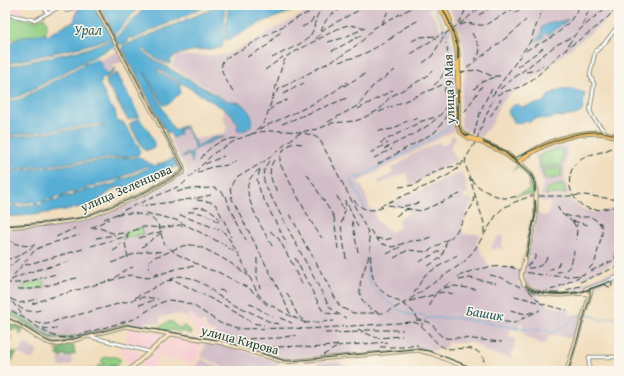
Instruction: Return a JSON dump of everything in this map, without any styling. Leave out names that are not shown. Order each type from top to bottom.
[{"type":"main road","name":"улица Зеленцова","points":[[5,227],[47,224],[82,219],[141,195],[183,172],[163,131],[96,5]]},
{"type":"main road","name":"улица 9 Мая","points":[[439,5],[455,38],[458,62]]},
{"type":"main road","name":"улица 9 Мая","points":[[443,5],[458,42],[458,125],[461,132],[502,151],[532,176],[536,193],[536,217],[522,276],[524,284],[547,294],[588,293]]},
{"type":"main road","points":[[518,163],[530,152],[569,136],[586,133],[605,133],[619,138]]},
{"type":"main road","points":[[567,371],[585,311],[588,293]]},
{"type":"main road","name":"улица Кирова","points":[[6,321],[16,323],[48,343],[53,344],[60,344],[125,326],[224,343],[285,362],[418,350],[433,354],[475,371]]},
{"type":"main road","points":[[129,371],[171,334]]},
{"type":"main road","points":[[129,371],[171,334]]},
{"type":"street","points":[[43,5],[47,13]]},
{"type":"street","points":[[50,5],[53,10]]},
{"type":"street","points":[[5,14],[34,20],[63,5],[68,11],[78,5]]},
{"type":"street","points":[[605,133],[594,119],[590,111],[594,84],[590,75],[595,52],[604,44],[619,24]]},
{"type":"street","points":[[588,293],[594,287],[619,277]]},
{"type":"street","points":[[87,336],[150,352]]},
{"type":"street","points":[[589,371],[589,357],[619,357]]},
{"type":"shaded area","points":[[5,5],[23,5],[21,16],[5,12]]},
{"type":"shaded area","points":[[320,5],[436,5],[428,10],[431,12],[441,30],[449,26],[452,33],[446,38],[448,43],[450,42],[452,52],[457,52],[457,129],[358,183],[361,185],[365,193],[370,209],[376,210],[374,215],[378,222],[391,232],[400,227],[398,219],[410,213],[407,208],[386,206],[461,172],[463,178],[465,178],[468,193],[464,195],[464,197],[466,200],[470,198],[472,202],[466,213],[467,214],[462,226],[463,234],[480,234],[476,242],[490,268],[506,267],[522,271],[521,283],[518,282],[518,284],[536,293],[542,301],[550,306],[568,309],[570,314],[582,315],[575,337],[566,338],[563,336],[550,335],[546,343],[541,344],[525,337],[523,331],[521,331],[523,325],[521,323],[519,324],[519,330],[510,329],[509,337],[516,339],[511,358],[485,352],[483,348],[474,343],[448,342],[445,349],[440,348],[436,351],[416,348],[282,359],[281,356],[278,355],[276,357],[215,340],[216,332],[208,330],[204,321],[201,323],[194,316],[189,314],[187,318],[177,314],[160,317],[160,324],[146,321],[145,325],[129,323],[65,341],[52,341],[5,312],[5,230],[67,222],[71,224],[81,222],[139,199],[188,173],[170,139],[178,135],[176,129],[183,125],[186,125],[194,139],[225,133],[227,126],[222,117],[225,110],[231,113],[237,125],[238,132],[246,131],[252,125],[252,118],[247,107],[240,103],[225,99],[172,66],[176,56],[226,55]]},
{"type":"shaded area","points":[[448,5],[619,5],[619,7],[605,21],[524,86],[510,94],[499,105],[493,122],[481,137],[461,128],[461,101],[465,73],[463,47],[460,32]]},
{"type":"shaded area","points":[[118,52],[123,61],[112,66],[113,68],[107,72],[100,60]]},
{"type":"shaded area","points":[[451,135],[456,138],[450,147],[457,160],[412,185],[410,185],[406,173],[379,184],[378,181],[393,173],[391,168],[411,155],[439,142],[443,146],[451,140]]},
{"type":"shaded area","points":[[568,146],[564,178],[569,196],[541,196],[543,182],[534,156],[552,147]]},
{"type":"shaded area","points":[[537,197],[563,198],[592,212],[619,207],[619,261],[549,292],[526,285],[524,281],[525,270],[522,269],[525,260],[527,261],[528,258],[531,258],[528,256],[537,214],[546,216],[551,203],[537,200]]},
{"type":"shaded area","points":[[499,235],[503,236],[502,249],[498,248],[497,246],[496,250],[492,249],[492,245]]},
{"type":"shaded area","points":[[619,268],[619,276],[578,291],[567,290]]},
{"type":"shaded area","points":[[189,314],[198,319],[203,325],[207,332],[206,337],[200,335],[193,324],[186,319]]},
{"type":"shaded area","points":[[128,327],[168,334],[151,350],[125,344]]},
{"type":"shaded area","points":[[176,335],[205,340],[193,366],[179,359],[169,361],[164,357]]},
{"type":"shaded area","points":[[169,339],[172,341],[163,357],[154,351]]},
{"type":"shaded area","points":[[207,341],[222,344],[278,362],[278,371],[230,371],[200,356]]},
{"type":"shaded area","points":[[25,343],[38,351],[35,357],[30,359],[18,353]]},
{"type":"shaded area","points":[[123,346],[133,348],[143,356],[132,366],[121,353]]},
{"type":"shaded area","points":[[152,353],[162,358],[147,370],[139,364]]},
{"type":"shaded area","points":[[71,356],[73,364],[60,367],[58,359]]},
{"type":"shaded area","points":[[200,359],[202,359],[225,371],[193,371]]},
{"type":"shaded area","points":[[318,362],[340,362],[341,365],[345,365],[345,371],[318,371]]},
{"type":"green space","points":[[5,15],[35,21],[44,17],[47,22],[46,34],[20,38],[14,41],[5,26]]},
{"type":"green space","points":[[564,149],[562,165],[541,168],[538,157],[551,150]]},
{"type":"green space","points":[[518,165],[526,171],[530,177],[533,185],[534,195],[522,194],[515,196],[530,189],[527,186],[530,184],[528,182],[531,181],[518,167],[512,171]]},
{"type":"green space","points":[[562,167],[561,177],[545,180],[542,171]]},
{"type":"green space","points":[[563,184],[566,193],[546,195],[546,189]]},
{"type":"green space","points":[[142,227],[143,234],[124,239],[125,232]]},
{"type":"green space","points":[[43,280],[45,287],[24,291],[23,286]]},
{"type":"green space","points":[[5,309],[19,315],[50,336],[65,338],[86,334],[67,339],[51,339],[5,312]]},
{"type":"green space","points":[[168,322],[173,322],[174,325],[181,330],[183,330],[182,327],[184,326],[189,329],[192,334],[182,331],[170,330],[168,332],[156,329]]},
{"type":"green space","points":[[5,323],[14,324],[23,328],[21,335],[16,328],[14,330],[10,329],[8,333],[11,336],[7,335],[12,339],[8,338],[6,341],[8,343],[6,346],[14,353],[17,352],[11,362],[9,359],[5,359],[5,349],[9,353],[13,354],[5,345]]},
{"type":"green space","points":[[67,343],[68,345],[74,346],[75,354],[66,357],[66,355],[62,355],[61,358],[56,354],[59,354],[58,350],[55,350],[62,347],[60,345],[54,345]]},
{"type":"green space","points":[[105,357],[116,357],[120,359],[120,362],[109,365],[116,365],[123,371],[90,371],[91,369],[96,369],[99,365],[105,365],[102,362],[102,359]]},
{"type":"water","name":"Урал","points":[[85,5],[93,5],[104,25],[108,24],[109,22],[99,5],[141,5],[111,38],[80,47],[5,64],[5,41],[9,44],[18,38],[42,33],[48,36],[65,25],[74,22],[77,10]]},
{"type":"water","points":[[147,5],[225,5],[223,44],[221,48],[195,50],[182,53],[171,59],[170,64],[153,56],[144,49],[142,50],[151,58],[225,100],[240,103],[247,108],[252,118],[251,126],[246,130],[239,132],[237,129],[238,125],[231,113],[158,69],[157,71],[180,84],[180,93],[170,103],[163,105],[144,72],[173,129],[176,130],[183,126],[186,127],[197,146],[215,137],[225,137],[216,139],[195,150],[195,146],[185,127],[179,130],[180,134],[173,138],[169,132],[166,132],[122,48],[123,46],[205,12],[211,9],[211,6],[207,6],[133,39],[129,37],[128,42],[106,50],[20,96],[5,100],[5,67],[82,50],[108,41],[118,35]]},
{"type":"water","points":[[228,5],[302,5],[290,12],[260,23],[227,41],[225,39]]},
{"type":"water","points":[[566,19],[568,20],[547,35],[545,33],[543,35],[544,37],[537,41],[535,40],[541,34],[542,27],[552,22],[564,21]]},
{"type":"water","points":[[96,59],[99,60],[106,73],[109,74],[115,68],[113,73],[104,79],[103,77],[101,80],[102,82],[99,83],[110,105],[115,110],[117,121],[123,122],[139,147],[140,151],[138,155],[5,170],[5,138],[103,126],[99,124],[5,136],[5,102],[21,99]]},
{"type":"water","points":[[117,73],[139,116],[128,120],[106,83],[107,79]]},
{"type":"water","points":[[561,89],[572,89],[585,93],[582,112],[572,116],[556,116],[548,120],[535,118],[529,123],[526,120],[523,123],[513,122],[513,118],[510,116],[508,110],[514,105],[518,104],[522,107],[544,102],[549,95]]},
{"type":"water","points":[[139,118],[151,135],[154,143],[154,148],[145,151],[129,124]]},
{"type":"water","points":[[191,152],[193,157],[192,163],[190,155],[181,157]]},
{"type":"water","points":[[138,157],[155,166],[171,159],[177,159],[176,162],[178,164],[177,167],[174,167],[148,181],[140,181],[139,183],[142,187],[138,183],[131,187],[115,188],[95,203],[83,207],[34,215],[5,217],[5,206],[17,205],[19,208],[22,206],[38,204],[40,206],[42,203],[54,200],[55,202],[63,197],[72,196],[73,194],[83,191],[114,184],[120,179],[127,178],[148,167],[146,166],[113,181],[101,183],[96,186],[94,185],[87,189],[82,189],[72,193],[71,192],[61,197],[54,197],[53,199],[47,199],[46,201],[41,202],[34,203],[33,201],[28,203],[13,204],[5,204],[5,172]]},
{"type":"waterway","name":"Башик","points":[[355,177],[359,178],[441,133],[448,128],[450,124],[452,118],[451,104],[453,89],[451,77],[454,52],[450,40],[433,6]]},
{"type":"waterway","name":"Башик","points":[[351,179],[365,209]]},
{"type":"waterway","name":"Башик","points":[[367,267],[371,286],[386,301],[394,305],[399,310],[411,315],[421,314],[426,318],[456,318],[523,329],[545,330],[550,333],[563,327],[575,316],[583,314]]},
{"type":"waterway","name":"Башик","points":[[586,315],[594,316],[600,320],[619,317]]},
{"type":"tram line","points":[[5,226],[47,223],[82,218],[138,196],[183,171],[183,167],[96,5]]},
{"type":"tram line","points":[[441,5],[449,21],[458,48],[458,121],[459,127],[460,129],[463,133],[465,135],[503,151],[529,173],[535,185],[535,217],[522,275],[523,282],[527,288],[534,291],[542,293],[551,294],[560,294],[574,293],[578,293],[604,284],[609,287],[612,286],[612,282],[610,281],[580,292],[573,293],[566,294],[558,294],[550,294],[542,292],[534,290],[523,282],[522,275],[536,213],[535,185],[533,178],[530,173],[503,150],[463,133],[459,127],[458,48],[449,21],[441,5]]},
{"type":"tram line","points":[[511,157],[514,158],[552,142],[580,133],[607,133],[619,137]]},
{"type":"tram line","points":[[568,371],[591,288]]},
{"type":"tram line","points":[[5,317],[53,343],[63,342],[127,325],[223,341],[285,361],[415,349],[429,351],[481,371]]},
{"type":"railway","points":[[233,91],[222,71],[222,63],[224,59],[301,16],[326,5]]},
{"type":"railway","points":[[321,32],[328,17],[349,5]]},
{"type":"railway","points":[[316,39],[325,28],[369,5]]},
{"type":"railway","points":[[381,24],[390,5]]},
{"type":"railway","points":[[271,100],[279,89],[343,55],[362,41],[374,28],[417,5]]},
{"type":"railway","points":[[423,63],[432,56],[446,33],[483,5]]},
{"type":"railway","points":[[514,13],[528,5]]},
{"type":"railway","points":[[492,96],[530,42],[544,5]]},
{"type":"railway","points":[[526,51],[549,39],[560,31],[573,17],[580,5]]},
{"type":"railway","points":[[582,25],[589,10],[595,5]]},
{"type":"railway","points":[[568,45],[577,32],[609,5]]},
{"type":"railway","points":[[497,95],[521,87],[529,82],[561,53],[607,18],[617,5]]},
{"type":"railway","points":[[479,15],[493,6]]},
{"type":"railway","points":[[460,25],[466,23],[485,25],[518,6]]},
{"type":"railway","points":[[272,58],[307,39],[310,36],[318,15],[323,8]]},
{"type":"railway","points":[[458,23],[465,10]]},
{"type":"railway","points":[[302,27],[310,23],[315,16]]},
{"type":"railway","points":[[390,39],[402,29],[419,20]]},
{"type":"railway","points":[[467,68],[511,34],[526,20]]},
{"type":"railway","points":[[256,130],[266,119],[283,63],[287,56],[341,27],[349,25],[368,28]]},
{"type":"railway","points":[[328,42],[343,38],[365,28]]},
{"type":"railway","points":[[247,57],[268,45],[275,36],[283,31]]},
{"type":"railway","points":[[411,54],[443,33]]},
{"type":"railway","points":[[472,33],[480,48],[479,54],[475,60]]},
{"type":"railway","points":[[332,51],[362,35]]},
{"type":"railway","points":[[339,62],[374,49],[395,36]]},
{"type":"railway","points":[[412,41],[420,37],[437,36]]},
{"type":"railway","points":[[500,89],[556,45],[573,36]]},
{"type":"railway","points":[[434,85],[442,77],[446,66],[448,54],[446,43]]},
{"type":"railway","points":[[517,67],[543,48]]},
{"type":"railway","points":[[265,70],[283,57]]},
{"type":"railway","points":[[526,72],[537,70],[543,65]]},
{"type":"railway","points":[[328,122],[359,105],[372,87],[395,70]]},
{"type":"railway","points":[[306,323],[295,318],[288,310],[232,199],[230,187],[235,179],[268,159],[295,136],[305,131],[318,129],[332,123],[361,119],[379,110],[390,97],[426,77],[432,70]]},
{"type":"railway","points":[[379,112],[442,85],[458,74],[466,71],[478,70],[492,76],[500,76]]},
{"type":"railway","points":[[344,86],[368,72]]},
{"type":"railway","points":[[474,89],[482,82],[498,76]]},
{"type":"railway","points":[[384,149],[420,131],[437,119],[443,112],[446,105],[445,87],[449,81]]},
{"type":"railway","points":[[259,129],[305,108],[331,94],[347,82]]},
{"type":"railway","points":[[283,94],[304,83]]},
{"type":"railway","points":[[464,113],[482,86]]},
{"type":"railway","points":[[474,135],[481,111],[492,89]]},
{"type":"railway","points":[[358,109],[393,90]]},
{"type":"railway","points":[[282,124],[347,98]]},
{"type":"railway","points":[[490,117],[501,99]]},
{"type":"railway","points":[[269,111],[275,105],[287,100]]},
{"type":"railway","points":[[484,233],[484,223],[465,163],[466,158],[476,141],[492,101]]},
{"type":"railway","points":[[378,164],[435,132],[446,118],[448,107]]},
{"type":"railway","points":[[380,143],[422,121],[436,117]]},
{"type":"railway","points":[[378,131],[393,129],[407,121],[420,118]]},
{"type":"railway","points":[[251,134],[266,131],[287,131],[307,134],[320,140],[367,230],[370,243],[372,271],[375,282],[381,291],[409,308],[423,325]]},
{"type":"railway","points":[[124,210],[182,185],[214,153],[238,139],[255,133]]},
{"type":"railway","points":[[201,159],[204,154],[216,144],[237,138]]},
{"type":"railway","points":[[288,146],[293,143],[303,144]]},
{"type":"railway","points":[[370,153],[388,143]]},
{"type":"railway","points":[[619,144],[605,151],[588,155],[579,160],[574,166],[570,181],[570,188],[573,195],[583,206],[598,210],[619,206]]},
{"type":"railway","points":[[285,148],[280,156],[280,164],[313,225],[322,238]]},
{"type":"railway","points":[[374,158],[392,149]]},
{"type":"railway","points":[[205,164],[224,156]]},
{"type":"railway","points":[[380,206],[450,174],[460,167],[465,158]]},
{"type":"railway","points":[[197,173],[211,167],[229,165],[239,159]]},
{"type":"railway","points":[[274,160],[270,172],[277,191]]},
{"type":"railway","points":[[269,161],[263,174],[266,187],[329,306],[335,312],[346,318]]},
{"type":"railway","points":[[399,187],[415,185],[425,177],[444,168],[460,164]]},
{"type":"railway","points":[[260,169],[249,181],[249,195],[259,223],[272,246]]},
{"type":"railway","points":[[260,170],[257,180],[261,194],[287,244]]},
{"type":"railway","points":[[307,174],[334,217]]},
{"type":"railway","points":[[471,179],[481,188],[495,195],[504,198],[519,196]]},
{"type":"railway","points":[[177,192],[186,189],[214,188],[222,192],[226,198]]},
{"type":"railway","points":[[388,205],[421,211],[460,194]]},
{"type":"railway","points":[[197,198],[211,195]]},
{"type":"railway","points":[[428,266],[442,257],[446,243],[456,232],[473,204],[474,195]]},
{"type":"railway","points":[[307,246],[340,307],[353,313],[385,313],[406,302],[464,262],[475,249],[497,214],[503,208],[515,202],[531,196],[584,195],[619,200]]},
{"type":"railway","points":[[226,196],[230,209],[246,240]]},
{"type":"railway","points":[[337,196],[343,209]]},
{"type":"railway","points":[[141,206],[196,198]]},
{"type":"railway","points":[[197,200],[211,202],[216,205],[232,237]]},
{"type":"railway","points":[[345,200],[346,206],[341,225],[346,259]]},
{"type":"railway","points":[[354,200],[361,207],[368,210],[386,206]]},
{"type":"railway","points":[[404,206],[419,203]]},
{"type":"railway","points":[[348,205],[358,227]]},
{"type":"railway","points":[[557,206],[561,213],[578,226]]},
{"type":"railway","points":[[193,208],[208,209],[219,219]]},
{"type":"railway","points":[[396,216],[405,210],[411,209]]},
{"type":"railway","points":[[104,219],[122,212]]},
{"type":"railway","points":[[188,212],[197,212],[206,215],[220,223]]},
{"type":"railway","points":[[117,214],[132,213],[149,216],[158,224],[164,243],[175,253],[207,269],[218,272],[250,289],[268,306]]},
{"type":"railway","points":[[146,213],[176,220],[223,244],[236,253]]},
{"type":"railway","points":[[290,214],[308,250]]},
{"type":"railway","points":[[180,215],[223,231],[230,240],[259,295],[267,303],[292,317]]},
{"type":"railway","points":[[565,215],[572,217],[591,217],[602,224]]},
{"type":"railway","points":[[334,217],[338,249]]},
{"type":"railway","points":[[91,228],[109,219]]},
{"type":"railway","points":[[352,221],[358,252]]},
{"type":"railway","points":[[573,221],[588,225]]},
{"type":"railway","points":[[589,269],[595,262],[602,234],[602,227],[598,221]]},
{"type":"railway","points":[[573,222],[577,229],[576,240]]},
{"type":"railway","points":[[91,246],[124,237],[130,232],[143,227],[161,228],[180,225],[186,226]]},
{"type":"railway","points":[[56,237],[75,228]]},
{"type":"railway","points":[[91,228],[100,228],[118,234],[123,233]]},
{"type":"railway","points":[[370,230],[380,243],[392,247],[411,241],[423,240],[433,236]]},
{"type":"railway","points":[[139,238],[163,231]]},
{"type":"railway","points":[[270,231],[279,239],[294,267]]},
{"type":"railway","points":[[142,247],[161,233]]},
{"type":"railway","points":[[128,258],[125,243],[129,234]]},
{"type":"railway","points":[[13,276],[35,250],[45,245],[80,235]]},
{"type":"railway","points":[[96,238],[115,235]]},
{"type":"railway","points":[[113,251],[118,248],[125,237]]},
{"type":"railway","points":[[377,238],[384,240],[393,238]]},
{"type":"railway","points":[[5,239],[19,245],[35,245]]},
{"type":"railway","points":[[394,258],[408,250],[427,252],[448,239]]},
{"type":"railway","points":[[159,274],[154,274],[149,269],[151,259],[179,247],[190,245],[203,248],[221,257],[249,277]]},
{"type":"railway","points":[[5,260],[16,257],[33,247]]},
{"type":"railway","points":[[387,254],[400,247]]},
{"type":"railway","points":[[25,265],[83,249]]},
{"type":"railway","points":[[591,271],[612,261],[615,258],[617,249]]},
{"type":"railway","points":[[112,263],[128,256],[146,251],[163,252]]},
{"type":"railway","points":[[419,262],[440,251]]},
{"type":"railway","points":[[557,272],[562,272],[570,266],[574,251]]},
{"type":"railway","points":[[527,266],[534,260],[537,252]]},
{"type":"railway","points":[[528,268],[541,265],[545,261],[548,254]]},
{"type":"railway","points":[[369,255],[361,280],[360,292],[365,304],[374,311],[378,312]]},
{"type":"railway","points":[[414,293],[425,275],[457,255]]},
{"type":"railway","points":[[7,268],[20,258]]},
{"type":"railway","points":[[257,258],[257,278],[260,288]]},
{"type":"railway","points":[[295,258],[322,310],[327,313],[338,315]]},
{"type":"railway","points":[[548,270],[557,267],[561,260]]},
{"type":"railway","points":[[46,268],[71,261]]},
{"type":"railway","points":[[11,280],[27,273],[51,266]]},
{"type":"railway","points":[[32,304],[130,275],[148,278],[179,268],[195,266]]},
{"type":"railway","points":[[458,277],[470,271],[485,268],[500,266],[514,267]]},
{"type":"railway","points":[[580,282],[619,266]]},
{"type":"railway","points":[[115,278],[125,270],[133,267]]},
{"type":"railway","points":[[510,267],[540,275],[571,276],[585,274],[554,289],[547,290]]},
{"type":"railway","points":[[295,271],[303,286]]},
{"type":"railway","points":[[5,283],[23,283],[56,274]]},
{"type":"railway","points":[[490,275],[502,278],[520,287]]},
{"type":"railway","points":[[169,280],[179,276],[191,278],[207,286],[217,295],[238,306],[272,323],[280,324]]},
{"type":"railway","points":[[18,289],[34,289],[76,278]]},
{"type":"railway","points":[[459,280],[470,278],[496,283]]},
{"type":"railway","points":[[135,298],[166,281],[174,280],[239,313],[252,323],[264,325]]},
{"type":"railway","points":[[410,301],[433,295],[451,282]]},
{"type":"railway","points":[[444,288],[454,286],[475,289]]},
{"type":"railway","points":[[566,290],[580,286]]},
{"type":"railway","points":[[219,290],[228,292]]},
{"type":"railway","points":[[529,291],[540,302]]},
{"type":"railway","points":[[438,293],[444,292],[454,294]]},
{"type":"railway","points":[[287,293],[298,316],[303,320]]},
{"type":"railway","points":[[430,306],[431,300],[436,294]]},
{"type":"railway","points":[[7,295],[21,313]]},
{"type":"railway","points":[[514,296],[567,310]]},
{"type":"railway","points":[[35,322],[48,324],[144,297],[158,299]]},
{"type":"railway","points":[[11,299],[20,303],[37,299]]},
{"type":"railway","points":[[139,305],[155,300]]},
{"type":"railway","points":[[12,311],[48,333],[64,338],[134,319],[160,303],[169,300],[183,302],[194,306],[220,323],[237,329],[306,329],[413,322],[425,329],[441,346],[451,349],[468,348],[478,352],[484,360],[484,371]]},
{"type":"railway","points":[[249,303],[273,317]]},
{"type":"railway","points":[[18,306],[24,310],[30,311],[44,309]]},
{"type":"railway","points":[[510,310],[526,314],[533,312]]},
{"type":"railway","points":[[469,314],[491,320],[514,323],[540,310]]},
{"type":"railway","points":[[280,318],[292,323]]},
{"type":"railway","points":[[416,320],[429,322],[439,334],[446,338],[502,342]]},
{"type":"railway","points":[[304,323],[334,321]]},
{"type":"railway","points":[[43,328],[57,328]]},
{"type":"railway","points":[[358,329],[378,338],[402,336]]},
{"type":"railway","points":[[365,330],[403,330]]},
{"type":"railway","points":[[325,333],[362,332]]},
{"type":"railway","points":[[240,339],[279,338],[296,335]]},
{"type":"railway","points":[[336,346],[389,342]]},
{"type":"railway","points":[[234,343],[254,348],[300,346],[312,348],[340,345]]},
{"type":"railway","points":[[380,347],[418,345]]},
{"type":"railway","points":[[323,355],[339,346]]}]
